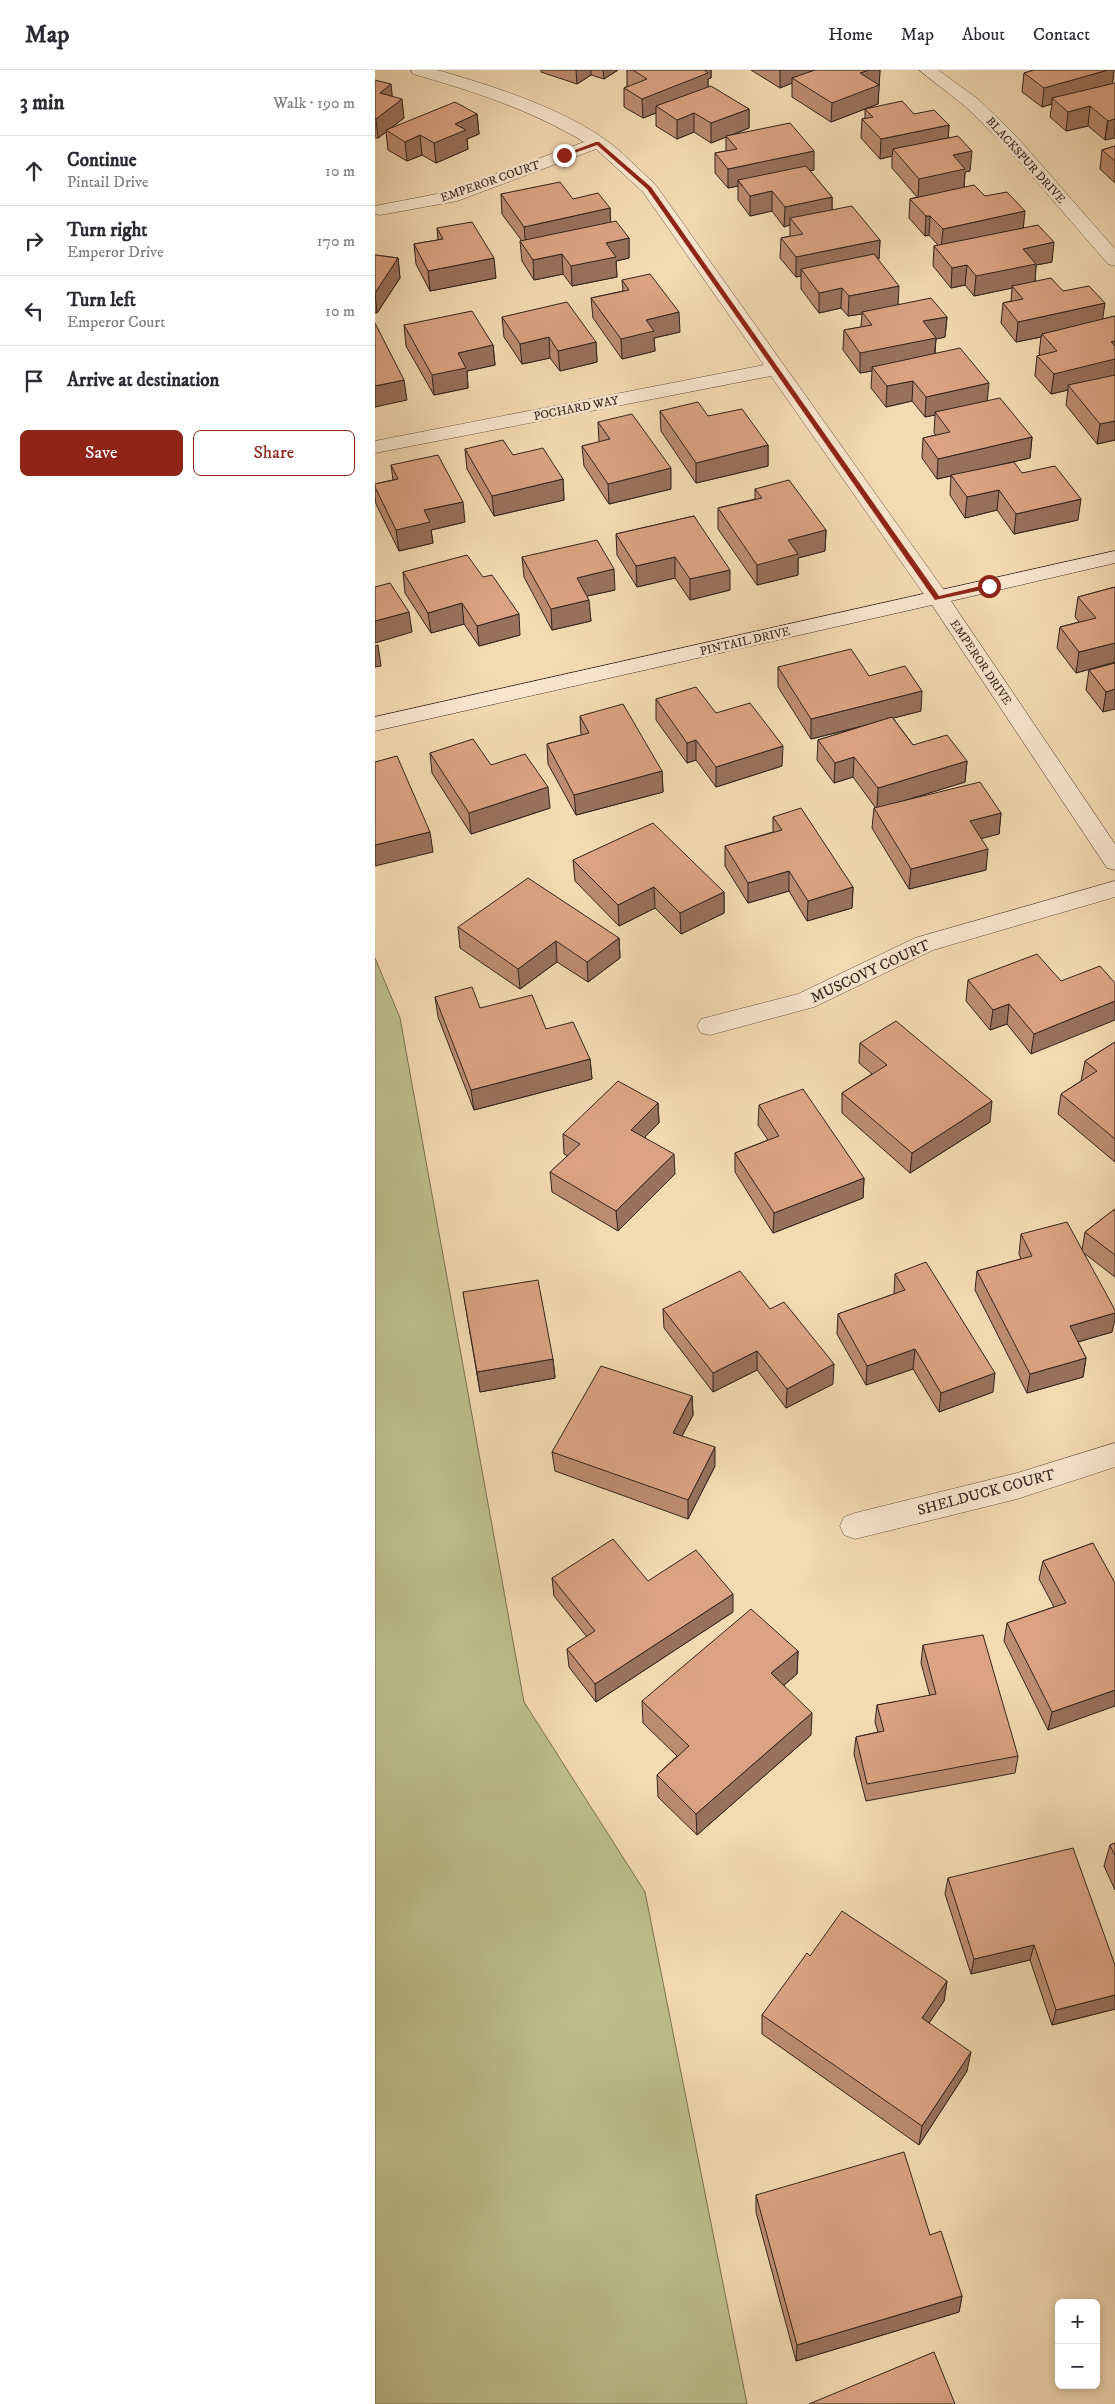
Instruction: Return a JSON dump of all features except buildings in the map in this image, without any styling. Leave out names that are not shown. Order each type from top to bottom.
[{"type":"street","name":"EMPEROR DRIVE","points":[[419,70],[484,90],[537,110],[597,143],[649,188],[937,598],[1115,862]]},
{"type":"street","name":"BLACKSPUR DRIVE","points":[[927,70],[972,103],[1011,141],[1115,260]]},
{"type":"street","name":"EMPEROR COURT","points":[[380,210],[451,197],[597,143]]},
{"type":"street","name":"POCHARD WAY","points":[[375,447],[776,369]]},
{"type":"street","name":"PINTAIL DRIVE","points":[[375,724],[1115,557]]},
{"type":"street","name":"MUSCOVY COURT","points":[[710,1026],[805,1001],[924,944],[1115,889]]},
{"type":"street","name":"SHELDUCK COURT","points":[[855,1526],[1017,1486],[1115,1455]]},
{"type":"green space","points":[[375,958],[400,1018],[524,1702],[645,1892],[747,2404],[375,2404]]},
{"type":"route","points":[[564,155],[597,143],[649,188],[937,598],[989,586]]}]
